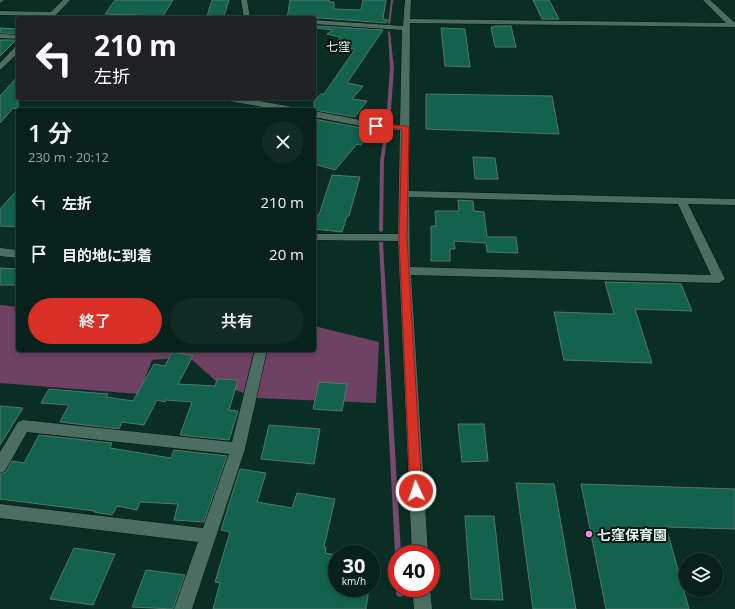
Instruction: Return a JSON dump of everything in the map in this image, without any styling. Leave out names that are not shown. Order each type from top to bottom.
[{"type":"street","points":[[0,13],[51,16],[67,0]]},
{"type":"street","points":[[244,0],[247,16]]},
{"type":"street","points":[[408,0],[406,25],[403,238],[420,545]]},
{"type":"street","points":[[706,0],[734,25]]},
{"type":"street","points":[[316,22],[406,25],[734,25]]},
{"type":"street","points":[[0,36],[16,37]]},
{"type":"street","points":[[0,68],[16,52]]},
{"type":"street","points":[[239,100],[278,108]]},
{"type":"street","points":[[316,114],[376,126],[405,128]]},
{"type":"street","points":[[404,194],[682,202],[735,202]]},
{"type":"street","points":[[405,271],[719,279],[682,202]]},
{"type":"street","points":[[316,237],[403,238]]},
{"type":"street","points":[[0,252],[16,254]]},
{"type":"street","points":[[183,609],[238,449],[261,352]]},
{"type":"street","points":[[0,466],[23,426],[238,449]]},
{"type":"street","points":[[0,511],[208,536]]},
{"type":"street","points":[[422,597],[423,609]]},
{"type":"shaded area","points":[[0,305],[16,307],[16,352],[316,352],[316,326],[379,342],[376,403],[256,398],[218,383],[189,357],[152,360],[139,394],[0,383]]},
{"type":"building","points":[[115,0],[173,0],[163,16],[105,14]]},
{"type":"building","points":[[212,0],[229,0],[224,16],[207,16]]},
{"type":"building","points":[[290,0],[329,0],[329,2],[334,2],[334,9],[361,10],[363,0],[386,0],[383,19],[388,20],[386,23],[316,18],[316,16],[287,16]]},
{"type":"building","points":[[533,0],[549,0],[559,19],[542,19]]},
{"type":"building","points":[[511,26],[516,47],[495,47],[491,27]]},
{"type":"building","points":[[316,27],[383,30],[347,83],[363,86],[352,99],[367,101],[355,117],[316,110],[316,108],[314,108],[314,101],[321,94],[324,94],[355,49],[335,48],[340,37],[327,34],[333,30]]},
{"type":"building","points":[[0,28],[16,29],[16,34],[0,33]]},
{"type":"building","points":[[441,28],[465,29],[470,67],[445,66]]},
{"type":"building","points":[[0,40],[16,40],[0,56]]},
{"type":"building","points":[[16,78],[16,100],[18,100],[18,108],[13,108],[0,123],[0,96]]},
{"type":"building","points":[[426,94],[552,96],[559,134],[426,129]]},
{"type":"building","points":[[316,119],[372,130],[361,145],[357,144],[335,170],[316,165]]},
{"type":"building","points":[[473,157],[495,158],[498,179],[475,179]]},
{"type":"building","points":[[332,175],[360,177],[349,216],[347,216],[342,232],[316,229],[316,220],[317,215],[319,215]]},
{"type":"building","points":[[16,191],[16,227],[0,226],[0,209]]},
{"type":"building","points":[[458,200],[473,201],[474,211],[484,212],[487,237],[516,237],[518,253],[487,252],[486,243],[454,241],[455,249],[450,249],[450,261],[431,261],[431,226],[436,226],[435,211],[459,211]]},
{"type":"building","points":[[0,268],[16,269],[16,285],[0,285]]},
{"type":"building","points":[[605,282],[681,284],[692,311],[635,309],[652,363],[564,360],[554,312],[614,314]]},
{"type":"building","points":[[172,352],[193,356],[178,384],[215,386],[217,379],[238,380],[229,410],[238,411],[229,440],[180,435],[192,402],[166,400],[165,402],[157,400],[144,425],[122,422],[119,429],[60,422],[69,405],[41,403],[49,389],[108,394],[106,397],[133,401],[154,364],[165,366]]},
{"type":"building","points":[[319,382],[347,384],[342,411],[313,409]]},
{"type":"building","points":[[0,406],[23,408],[0,445]]},
{"type":"building","points":[[458,424],[484,424],[488,461],[462,462]]},
{"type":"building","points":[[269,425],[320,429],[314,464],[261,459]]},
{"type":"building","points":[[39,435],[112,443],[110,448],[171,458],[174,450],[227,456],[204,522],[174,520],[178,504],[140,502],[137,510],[117,506],[112,515],[94,512],[95,511],[0,499],[0,474],[6,472],[12,461],[24,463]]},
{"type":"building","points":[[240,469],[266,473],[257,502],[292,508],[297,493],[335,499],[324,547],[326,547],[325,553],[328,554],[328,597],[368,597],[366,609],[213,609],[220,583],[215,582],[230,532],[221,530]]},
{"type":"building","points":[[516,483],[554,484],[576,609],[533,609]]},
{"type":"building","points":[[581,484],[735,489],[735,529],[666,527],[679,573],[679,597],[686,597],[689,609],[606,609]]},
{"type":"building","points":[[465,516],[494,516],[503,600],[471,599]]},
{"type":"building","points":[[74,548],[115,554],[93,605],[50,599]]},
{"type":"building","points":[[146,570],[185,575],[173,609],[132,607]]},
{"type":"waterway","points":[[389,25],[392,0]]},
{"type":"waterway","points":[[388,124],[392,68],[389,32]]},
{"type":"waterway","points":[[381,231],[382,161],[386,129]]},
{"type":"waterway","points":[[381,243],[398,545]]},
{"type":"place","name":"七窪保育園","points":[[589,534]]},
{"type":"district","name":"七窪","points":[[338,46]]},
{"type":"route","points":[[376,126],[405,128],[403,238],[416,491]]}]
